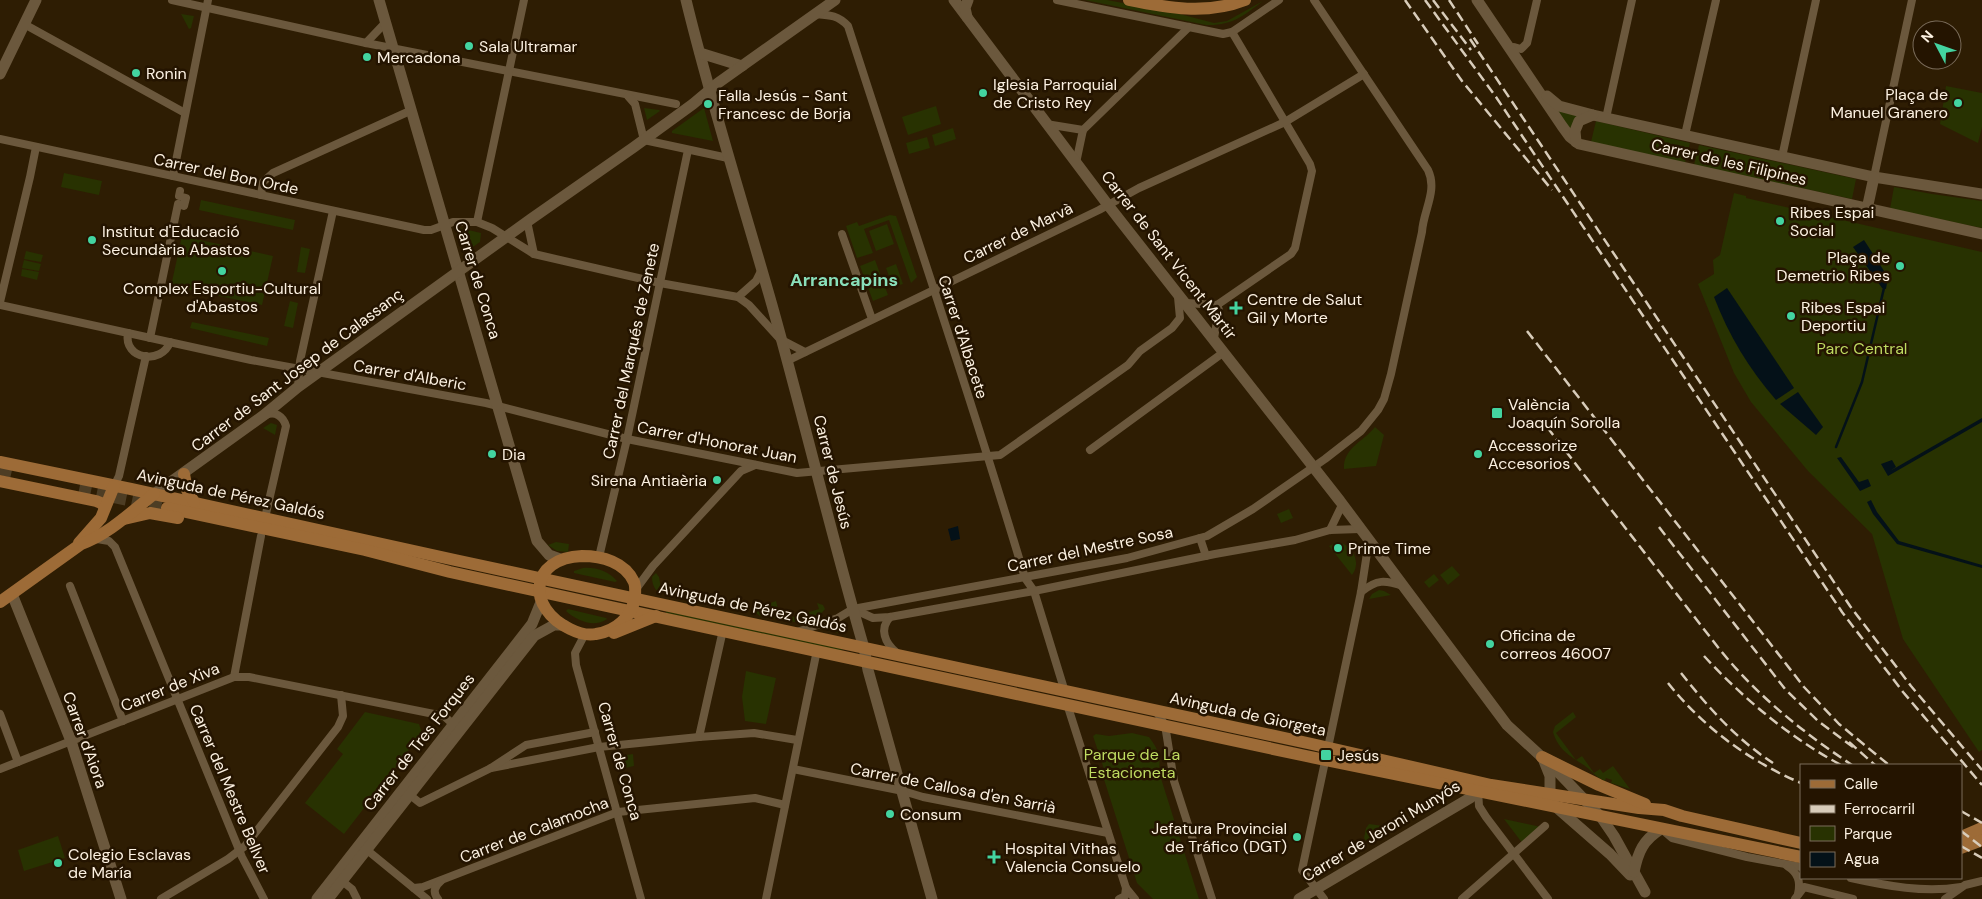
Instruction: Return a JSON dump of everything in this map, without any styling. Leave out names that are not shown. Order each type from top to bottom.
[{"type":"main road","points":[[0,74],[36,0]]},
{"type":"main road","name":"Carrer de Conca","points":[[379,0],[538,541],[549,555],[560,559]]},
{"type":"main road","name":"Carrer de Jesús","points":[[686,0],[728,158],[787,361],[866,661],[932,899]]},
{"type":"main road","name":"Carrer de Sant Josep de Calassanç","points":[[154,494],[264,415],[318,372],[527,221],[644,140],[834,0]]},
{"type":"main road","name":"Carrer de Sant Vicent Màrtir","points":[[954,0],[1108,205],[1314,468],[1342,505],[1357,529],[1369,540],[1507,725],[1542,757],[1601,817],[1648,895]]},
{"type":"main road","points":[[967,17],[965,8],[968,0]]},
{"type":"main road","points":[[1128,0],[1177,9],[1208,9],[1245,0]]},
{"type":"main road","points":[[1477,0],[1562,126],[1580,144]]},
{"type":"main road","name":"Carrer de les Filipines","points":[[1483,0],[1552,102],[1559,106],[1874,177],[1982,194]]},
{"type":"main road","points":[[700,53],[742,66]]},
{"type":"main road","points":[[1580,144],[1575,131],[1579,121],[1593,115]]},
{"type":"main road","name":"Carrer de les Filipines","points":[[1580,144],[1982,234]]},
{"type":"main road","points":[[1867,209],[1874,177]]},
{"type":"main road","name":"Avinguda de Pérez Galdós","points":[[0,462],[265,518],[453,566],[540,596],[634,599],[656,616],[866,661]]},
{"type":"main road","points":[[13,474],[79,488]]},
{"type":"main road","points":[[184,474],[187,490],[194,502]]},
{"type":"main road","points":[[0,481],[96,501],[105,507]]},
{"type":"main road","points":[[72,550],[101,518],[114,486]]},
{"type":"main road","points":[[0,602],[72,550],[92,540],[124,519],[154,494]]},
{"type":"main road","name":"Avinguda de Pérez Galdós","points":[[168,507],[453,566],[541,578],[864,648]]},
{"type":"main road","name":"Avinguda de Pérez Galdós","points":[[124,519],[142,514],[156,513],[417,568],[453,566]]},
{"type":"main road","name":"Avinguda de Pérez Galdós","points":[[560,559],[574,556],[599,557],[611,561],[623,568],[631,577],[634,599]]},
{"type":"main road","points":[[540,596],[541,578],[548,567],[560,559]]},
{"type":"main road","name":"Carrer d'Aiora","points":[[12,594],[71,741],[121,899]]},
{"type":"main road","name":"Avinguda de Pérez Galdós","points":[[540,596],[550,616],[564,626],[590,634],[619,632],[656,616]]},
{"type":"main road","name":"Carrer de Tres Forques","points":[[328,899],[338,879],[454,724],[532,624],[540,596]]},
{"type":"main road","points":[[590,634],[615,627],[628,617],[634,599]]},
{"type":"main road","name":"Carrer de Tres Forques","points":[[317,899],[367,850],[534,636],[554,625],[564,626]]},
{"type":"main road","name":"Avinguda de Giorgeta","points":[[864,648],[1156,711],[1478,791],[1556,806],[1656,832],[1800,857]]},
{"type":"main road","name":"Avinguda de Giorgeta","points":[[866,661],[1165,725],[1490,784],[1584,800],[1664,810],[1682,816],[1800,843]]},
{"type":"main road","points":[[1542,757],[1599,785],[1664,810]]},
{"type":"main road","name":"Carrer de Sant Vicent Màrtir","points":[[1542,757],[1548,770],[1550,794],[1556,806],[1610,854],[1648,895]]},
{"type":"main road","name":"Carrer de Jeroni Munyós","points":[[1299,899],[1470,798],[1478,791]]},
{"type":"main road","points":[[1962,837],[1982,828]]},
{"type":"main road","points":[[1634,872],[1637,856],[1642,845],[1656,832]]},
{"type":"main road","points":[[1962,848],[1982,840]]},
{"type":"street","points":[[172,0],[208,4],[366,43],[676,104]]},
{"type":"street","points":[[524,0],[477,222],[492,228],[534,254],[660,283],[738,297],[749,305],[780,339],[806,352]]},
{"type":"street","points":[[1057,0],[1222,34],[1232,32],[1279,0]]},
{"type":"street","name":"Carrer del Mestre Sosa","points":[[796,633],[838,618],[853,609],[1128,558],[1208,536],[1253,509],[1314,468],[1365,426],[1384,399],[1432,187],[1428,170],[1314,0]]},
{"type":"street","points":[[1514,46],[1521,48],[1527,43],[1537,0]]},
{"type":"street","points":[[1606,118],[1632,0]]},
{"type":"street","points":[[1686,135],[1716,0]]},
{"type":"street","points":[[1782,156],[1816,0]]},
{"type":"street","points":[[1874,177],[1912,0]]},
{"type":"street","points":[[173,176],[208,4]]},
{"type":"street","name":"Carrer d'Albacete","points":[[815,14],[834,15],[843,20],[848,26],[989,456],[1025,578],[1034,591],[1067,704],[1126,888]]},
{"type":"street","points":[[366,43],[386,22]]},
{"type":"street","points":[[24,24],[186,113]]},
{"type":"street","points":[[1076,163],[1083,130],[1189,27]]},
{"type":"street","points":[[1182,299],[1217,305],[1291,254],[1295,248],[1312,171],[1232,32]]},
{"type":"street","name":"Carrer de Marvà","points":[[787,361],[1140,188],[1285,122],[1364,74]]},
{"type":"street","points":[[628,96],[636,104],[644,140],[728,158]]},
{"type":"street","points":[[261,195],[263,182],[273,173],[412,110]]},
{"type":"street","points":[[1046,124],[1083,130]]},
{"type":"street","name":"Carrer del Bon Orde","points":[[0,139],[424,230],[431,230],[445,224],[460,221],[477,222]]},
{"type":"street","points":[[0,304],[36,147]]},
{"type":"street","name":"Carrer del Marqués de Zenete","points":[[599,557],[627,438],[688,150]]},
{"type":"street","points":[[150,338],[178,204],[184,206],[186,198],[179,194]]},
{"type":"street","points":[[298,387],[300,369],[333,211]]},
{"type":"street","points":[[527,221],[534,254]]},
{"type":"street","points":[[842,234],[872,319]]},
{"type":"street","points":[[738,297],[756,281],[762,270]]},
{"type":"street","name":"Carrer d'Honorat Juan","points":[[498,405],[627,438],[797,473],[1000,455],[1128,365],[1140,351],[1177,322],[1182,299]]},
{"type":"street","name":"Carrer d'Alberic","points":[[0,304],[251,360],[498,405]]},
{"type":"street","points":[[1214,338],[1219,310],[1217,305]]},
{"type":"street","points":[[128,333],[130,349],[137,354],[146,356],[152,357],[160,354],[169,346],[170,342]]},
{"type":"street","points":[[1090,450],[1224,352]]},
{"type":"street","points":[[114,486],[119,476],[146,356]]},
{"type":"street","points":[[264,415],[271,413],[280,416],[286,426],[265,518]]},
{"type":"street","points":[[634,599],[653,566],[742,471],[749,466],[757,464]]},
{"type":"street","points":[[1330,530],[1342,505]]},
{"type":"street","name":"Carrer del Mestre Sosa","points":[[853,609],[873,618],[890,617],[1295,540],[1330,530],[1357,529]]},
{"type":"street","points":[[234,677],[262,536]]},
{"type":"street","points":[[1200,538],[1206,556]]},
{"type":"street","name":"Carrer del Mestre Bellver","points":[[92,540],[105,539],[115,546],[176,700],[240,851],[264,899]]},
{"type":"street","points":[[1324,899],[1302,870],[1362,592],[1369,540]]},
{"type":"street","points":[[1181,544],[1187,560]]},
{"type":"street","points":[[1362,592],[1377,582],[1388,582],[1404,586]]},
{"type":"street","points":[[70,586],[123,721]]},
{"type":"street","points":[[890,617],[885,626],[886,640],[899,655]]},
{"type":"street","points":[[700,737],[723,630]]},
{"type":"street","name":"Carrer de Conca","points":[[590,634],[577,648],[575,658],[641,899]]},
{"type":"street","points":[[766,899],[797,740],[817,650]]},
{"type":"street","name":"Carrer de Xiva","points":[[0,769],[234,677],[248,677],[444,716],[454,724]]},
{"type":"street","points":[[161,899],[240,851],[338,727],[343,716],[341,695]]},
{"type":"street","points":[[1156,711],[1165,725],[1174,782],[1212,899]]},
{"type":"street","points":[[0,714],[18,762]]},
{"type":"street","points":[[452,742],[456,730],[454,724]]},
{"type":"street","points":[[410,795],[420,803],[491,768],[526,745],[595,732]]},
{"type":"street","points":[[491,768],[600,747],[700,737],[754,733],[797,740]]},
{"type":"street","name":"Carrer de Callosa d'en Sarrià","points":[[792,769],[923,797],[1108,832]]},
{"type":"street","points":[[1478,791],[1479,806],[1548,899]]},
{"type":"street","name":"Carrer de Calamocha","points":[[414,888],[419,889],[441,881],[618,812],[755,798],[785,805]]},
{"type":"street","points":[[1462,899],[1471,896],[1513,854],[1545,826]]},
{"type":"street","name":"Avinguda de Giorgeta","points":[[1656,832],[1672,838],[1800,867]]},
{"type":"street","name":"Avinguda de Giorgeta","points":[[1656,832],[1672,838]]},
{"type":"street","points":[[367,850],[427,899]]},
{"type":"street","points":[[1783,864],[1796,872],[1799,878],[1800,883],[1796,897]]},
{"type":"street","points":[[338,879],[352,889],[357,899]]},
{"type":"street","points":[[1796,897],[1804,887],[1805,879]]},
{"type":"street","points":[[1855,879],[1890,887],[1933,890],[1961,888]]},
{"type":"street","points":[[438,899],[434,893],[435,888],[441,881]]},
{"type":"street","points":[[1933,890],[1942,894],[1944,899],[1970,883],[1982,882]]},
{"type":"street","points":[[1804,887],[1853,899]]},
{"type":"street","points":[[1119,899],[1125,896],[1126,888]]},
{"type":"street","points":[[1126,888],[1135,899]]},
{"type":"green space","points":[[1085,0],[1107,0],[1176,13],[1214,23],[1227,21],[1263,1],[1230,22],[1206,25]]},
{"type":"green space","points":[[181,14],[194,16],[191,28],[189,29]]},
{"type":"green space","points":[[1946,86],[1982,93],[1982,127],[1978,143],[1940,124]]},
{"type":"green space","points":[[936,106],[941,124],[908,135],[902,117]]},
{"type":"green space","points":[[644,108],[659,110],[660,111],[647,120]]},
{"type":"green space","points":[[704,108],[713,141],[672,133],[672,131]]},
{"type":"green space","points":[[1555,109],[1578,117],[1572,131]]},
{"type":"green space","points":[[1596,121],[1690,143],[1685,163],[1591,142]]},
{"type":"green space","points":[[953,128],[956,139],[935,146],[932,135]]},
{"type":"green space","points":[[927,137],[930,148],[909,154],[906,143]]},
{"type":"green space","points":[[1699,145],[1856,179],[1852,199],[1694,165]]},
{"type":"green space","points":[[64,173],[102,181],[99,195],[61,187]]},
{"type":"green space","points":[[1894,187],[1982,201],[1982,228],[1890,209]]},
{"type":"green space","name":"Parc Central","points":[[1734,193],[1746,196],[1746,198],[1982,252],[1982,750],[1979,752],[1903,639],[1872,534],[1808,471],[1751,402],[1734,373],[1698,284],[1714,274],[1713,260],[1720,255]]},
{"type":"green space","points":[[201,200],[295,220],[293,230],[199,210]]},
{"type":"green space","points":[[890,215],[896,216],[917,277],[911,283],[889,220],[864,229],[873,253],[857,258],[846,226],[857,222],[859,226]]},
{"type":"green space","points":[[887,224],[894,244],[876,251],[869,231]]},
{"type":"green space","points":[[460,228],[481,233],[480,242],[467,251],[461,249],[456,232]]},
{"type":"green space","name":"Complex Esportiu-Cultural d'Abastos","points":[[182,236],[273,256],[262,305],[171,286]]},
{"type":"green space","points":[[301,247],[310,249],[305,273],[297,272]]},
{"type":"green space","points":[[26,251],[43,255],[41,262],[24,259]]},
{"type":"green space","points":[[24,260],[41,264],[39,271],[22,268]]},
{"type":"green space","points":[[875,260],[888,295],[873,301],[860,266]]},
{"type":"green space","points":[[896,264],[903,284],[893,287],[886,268]]},
{"type":"green space","points":[[22,269],[39,272],[37,280],[21,276]]},
{"type":"green space","points":[[290,301],[298,303],[293,328],[284,326]]},
{"type":"green space","points":[[192,322],[269,338],[267,346],[190,328]]},
{"type":"green space","points":[[271,423],[277,425],[275,435],[263,428]]},
{"type":"green space","points":[[1375,427],[1384,435],[1376,466],[1344,469],[1350,450]]},
{"type":"green space","points":[[1289,509],[1293,518],[1281,523],[1277,514]]},
{"type":"green space","points":[[556,542],[569,544],[568,552],[557,551],[548,545]]},
{"type":"green space","points":[[1338,542],[1348,547],[1354,555],[1356,565],[1352,575],[1329,546]]},
{"type":"green space","points":[[1452,566],[1460,575],[1448,585],[1440,575]]},
{"type":"green space","points":[[583,568],[602,570],[617,581],[574,573],[574,571]]},
{"type":"green space","points":[[656,573],[659,577],[662,594],[654,587],[652,577]]},
{"type":"green space","points":[[1434,574],[1439,580],[1429,588],[1424,582]]},
{"type":"green space","points":[[1379,590],[1391,595],[1369,599],[1372,594]]},
{"type":"green space","points":[[776,601],[779,613],[788,612],[790,618],[819,609],[817,603],[823,605],[825,609],[820,615],[795,622],[760,616],[756,613],[759,607]]},
{"type":"green space","points":[[568,609],[607,619],[597,623],[586,622],[570,615],[566,611]]},
{"type":"green space","points":[[666,611],[842,648],[842,651],[666,613]]},
{"type":"green space","points":[[836,622],[839,633],[817,628]]},
{"type":"green space","points":[[746,671],[776,678],[766,724],[745,721],[742,697]]},
{"type":"green space","points":[[365,712],[419,724],[422,733],[344,834],[305,803],[343,754],[337,749]]},
{"type":"green space","points":[[1573,712],[1576,717],[1556,733],[1576,760],[1563,750],[1553,732],[1555,726]]},
{"type":"green space","name":"Parque de La Estacioneta","points":[[1132,733],[1149,737],[1157,749],[1160,761],[1159,772],[1199,899],[1153,899],[1137,883],[1102,773],[1104,769],[1093,736],[1096,734],[1109,736]]},
{"type":"green space","points":[[633,754],[634,766],[625,768],[621,756]]},
{"type":"green space","points":[[1582,756],[1594,773],[1600,769],[1603,773],[1613,766],[1630,789],[1611,783],[1612,780],[1606,778],[1605,781],[1603,780],[1576,760]]},
{"type":"green space","points":[[1504,819],[1541,827],[1523,844]]},
{"type":"green space","points":[[1369,824],[1384,826],[1386,829],[1366,841],[1364,838]]},
{"type":"green space","points":[[58,836],[65,858],[24,871],[18,850]]},
{"type":"water","points":[[1864,240],[1888,277],[1886,289],[1882,288],[1853,247]]},
{"type":"water","points":[[1727,288],[1794,388],[1776,400],[1740,352],[1726,325],[1714,297]]},
{"type":"water","points":[[1798,392],[1823,427],[1816,435],[1780,404]]},
{"type":"water","points":[[1982,418],[1982,422],[1888,476],[1881,464],[1892,460],[1896,467],[1890,471]]},
{"type":"water","points":[[1841,457],[1859,482],[1868,479],[1871,486],[1860,491],[1837,458]]},
{"type":"water","points":[[1871,500],[1877,512],[1899,541],[1982,565],[1982,568],[1897,544],[1873,514],[1867,502]]},
{"type":"water","points":[[958,526],[960,539],[951,541],[948,529]]},
{"type":"waterway","points":[[1836,447],[1862,382],[1884,288]]},
{"type":"tunnel","points":[[0,469],[13,472]]},
{"type":"tunnel","points":[[79,490],[167,508]]},
{"type":"railway","points":[[1405,0],[1462,81],[1552,190]]},
{"type":"railway","points":[[1425,0],[1496,97],[1842,612],[1903,692],[1982,785]]},
{"type":"railway","points":[[1433,0],[1471,50]]},
{"type":"railway","points":[[1449,0],[1478,44]]},
{"type":"railway","points":[[1470,39],[1850,606],[1911,686],[1982,770]]},
{"type":"railway","points":[[1527,331],[1804,687],[1839,724],[1888,764]]},
{"type":"railway","points":[[1547,427],[1731,663],[1780,711],[1851,764]]},
{"type":"railway","points":[[1659,527],[1785,689],[1818,721],[1853,747]]},
{"type":"railway","points":[[1704,656],[1751,702],[1785,730],[1839,764]]},
{"type":"railway","points":[[1681,673],[1723,722],[1747,744],[1773,763]]},
{"type":"railway","points":[[1668,683],[1696,714],[1728,741],[1763,764],[1800,783]]},
{"type":"railway","points":[[1849,742],[1874,764]]},
{"type":"railway","points":[[1962,812],[1982,823]]},
{"type":"railway","points":[[1962,832],[1982,847]]},
{"type":"railway","points":[[1962,847],[1982,858]]},
{"type":"place","name":"Sala Ultramar","points":[[469,46]]},
{"type":"place","name":"Mercadona","points":[[367,57]]},
{"type":"place","name":"Ronin","points":[[136,73]]},
{"type":"place","name":"Iglesia Parroquial de Cristo Rey","points":[[983,93]]},
{"type":"place","name":"Plaça de Manuel Granero","points":[[1958,103]]},
{"type":"place","name":"Falla Jesús - Sant Francesc de Borja","points":[[708,104]]},
{"type":"place","name":"Ribes Espai Social","points":[[1780,221]]},
{"type":"place","name":"Institut d'Educació Secundària Abastos","points":[[92,240]]},
{"type":"place","name":"Plaça de Demetrio Ribes","points":[[1900,266]]},
{"type":"place","name":"Complex Esportiu-Cultural d'Abastos","points":[[222,271]]},
{"type":"place","name":"Centre de Salut Gil y Morte","points":[[1236,308]]},
{"type":"place","name":"Ribes Espai Deportiu","points":[[1791,316]]},
{"type":"place","name":"València Joaquín Sorolla","points":[[1497,413]]},
{"type":"place","name":"Dia","points":[[492,454]]},
{"type":"place","name":"Accessorize Accesorios","points":[[1478,454]]},
{"type":"place","name":"Sirena Antiaèria","points":[[717,480]]},
{"type":"place","name":"Prime Time","points":[[1338,548]]},
{"type":"place","name":"Oficina de correos 46007","points":[[1490,644]]},
{"type":"place","name":"Jesús","points":[[1326,755]]},
{"type":"place","name":"Consum","points":[[890,814]]},
{"type":"place","name":"Jefatura Provincial de Tráfico (DGT)","points":[[1297,837]]},
{"type":"place","name":"Hospital Vithas Valencia Consuelo","points":[[994,857]]},
{"type":"place","name":"Colegio Esclavas de María","points":[[58,863]]},
{"type":"district","name":"Arrancapins","points":[[844,280]]}]
